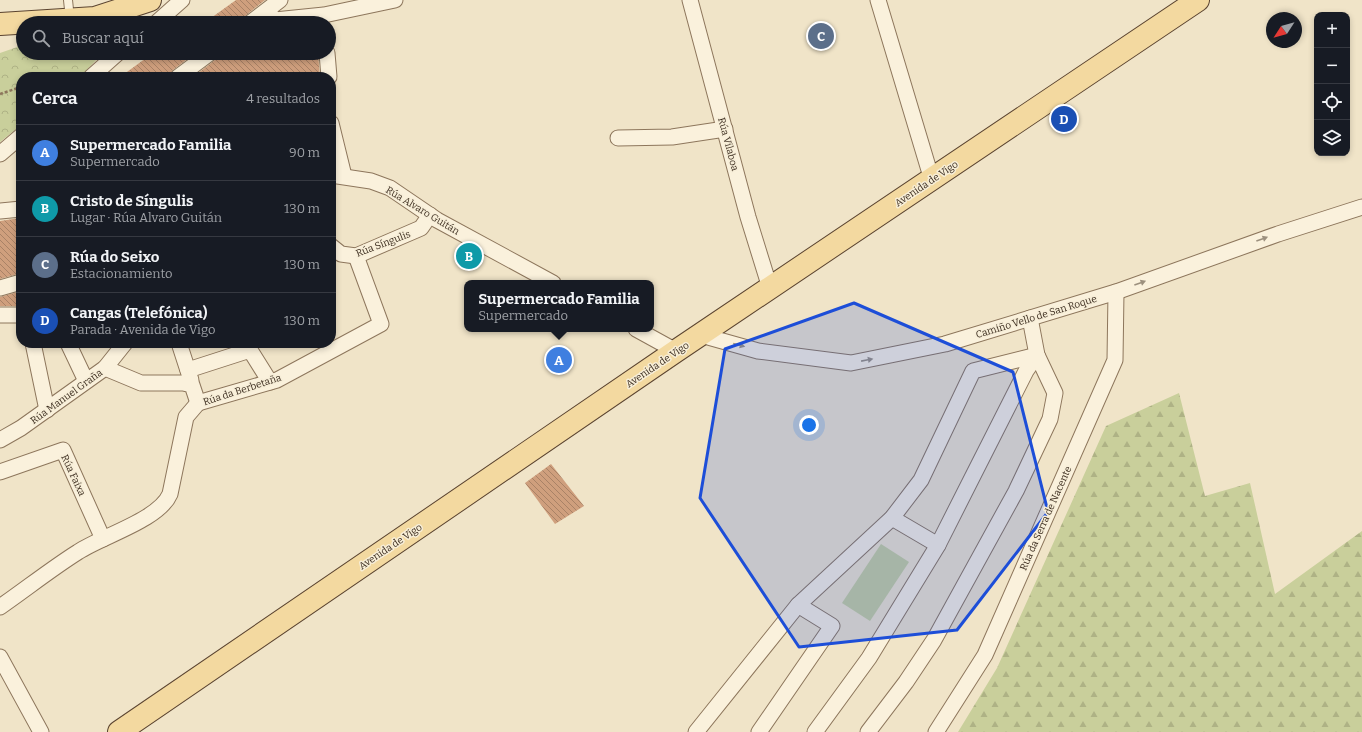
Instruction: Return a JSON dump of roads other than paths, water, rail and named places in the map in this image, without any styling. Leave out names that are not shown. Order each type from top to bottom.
[{"type":"main road","points":[[107,16],[150,0]]},
{"type":"main road","name":"Avenida de Vigo","points":[[119,732],[676,351],[1198,0]]},
{"type":"main road","points":[[39,16],[69,10],[85,16]]},
{"type":"main road","points":[[0,24],[16,21]]},
{"type":"street","points":[[164,16],[182,0]]},
{"type":"street","points":[[260,16],[280,0]]},
{"type":"street","points":[[336,16],[395,0]]},
{"type":"street","name":"Rúa Vilaboa","points":[[690,0],[748,216],[770,288]]},
{"type":"street","points":[[878,0],[932,180]]},
{"type":"street","points":[[267,11],[272,16]]},
{"type":"street","points":[[94,72],[103,60]]},
{"type":"street","points":[[185,72],[201,60]]},
{"type":"street","points":[[328,60],[329,72]]},
{"type":"street","points":[[618,138],[672,137],[725,129]]},
{"type":"street","points":[[0,154],[16,140]]},
{"type":"street","points":[[336,145],[343,176]]},
{"type":"street","name":"Rúa Alvaro Guitán","points":[[343,176],[371,181],[390,188],[430,215],[548,280]]},
{"type":"street","name":"Camiño Vello de San Roque","points":[[701,335],[758,351],[851,363],[945,344],[1116,292],[1278,234],[1362,208]]},
{"type":"street","points":[[0,211],[16,209]]},
{"type":"street","name":"Rúa Síngulis","points":[[336,250],[341,254],[356,256],[421,228],[430,215]]},
{"type":"street","name":"Rúa da Berbetaña","points":[[336,348],[381,324],[356,256]]},
{"type":"street","points":[[0,288],[16,283]]},
{"type":"street","name":"Rúa da Serra de Nacente","points":[[936,732],[985,655],[1115,360],[1116,292]]},
{"type":"street","points":[[0,315],[16,315]]},
{"type":"street","points":[[868,732],[906,682],[934,640],[1016,492],[1050,419],[1055,393],[1037,354],[1030,318]]},
{"type":"street","points":[[641,332],[676,351]]},
{"type":"street","points":[[34,348],[47,410]]},
{"type":"street","points":[[70,348],[86,381]]},
{"type":"street","name":"Rúa Manuel Graña","points":[[0,440],[47,410],[105,368],[121,348]]},
{"type":"street","points":[[181,348],[192,385]]},
{"type":"street","name":"Rúa da Berbetaña","points":[[105,368],[141,383],[183,383],[192,385],[198,403],[270,382],[335,348]]},
{"type":"street","points":[[188,370],[250,350],[270,382]]},
{"type":"street","points":[[696,732],[798,605],[892,518],[921,480],[973,371],[1037,354]]},
{"type":"street","points":[[815,732],[869,658],[938,545],[1026,371],[1037,354]]},
{"type":"street","points":[[0,607],[79,551],[138,522],[166,503],[170,494],[186,417],[198,403]]},
{"type":"street","name":"Rúa Faixa","points":[[0,472],[63,450],[103,538]]},
{"type":"street","points":[[892,518],[938,545]]},
{"type":"street","points":[[759,732],[832,626],[798,605]]},
{"type":"street","points":[[0,657],[41,732]]},
{"type":"place","name":"Rúa do Seixo","points":[[821,36]]},
{"type":"place","name":"Cangas (Telefónica)","points":[[1064,119]]},
{"type":"place","name":"Cristo de Síngulis","points":[[469,256]]},
{"type":"place","name":"Supermercado Familia","points":[[559,360]]}]
